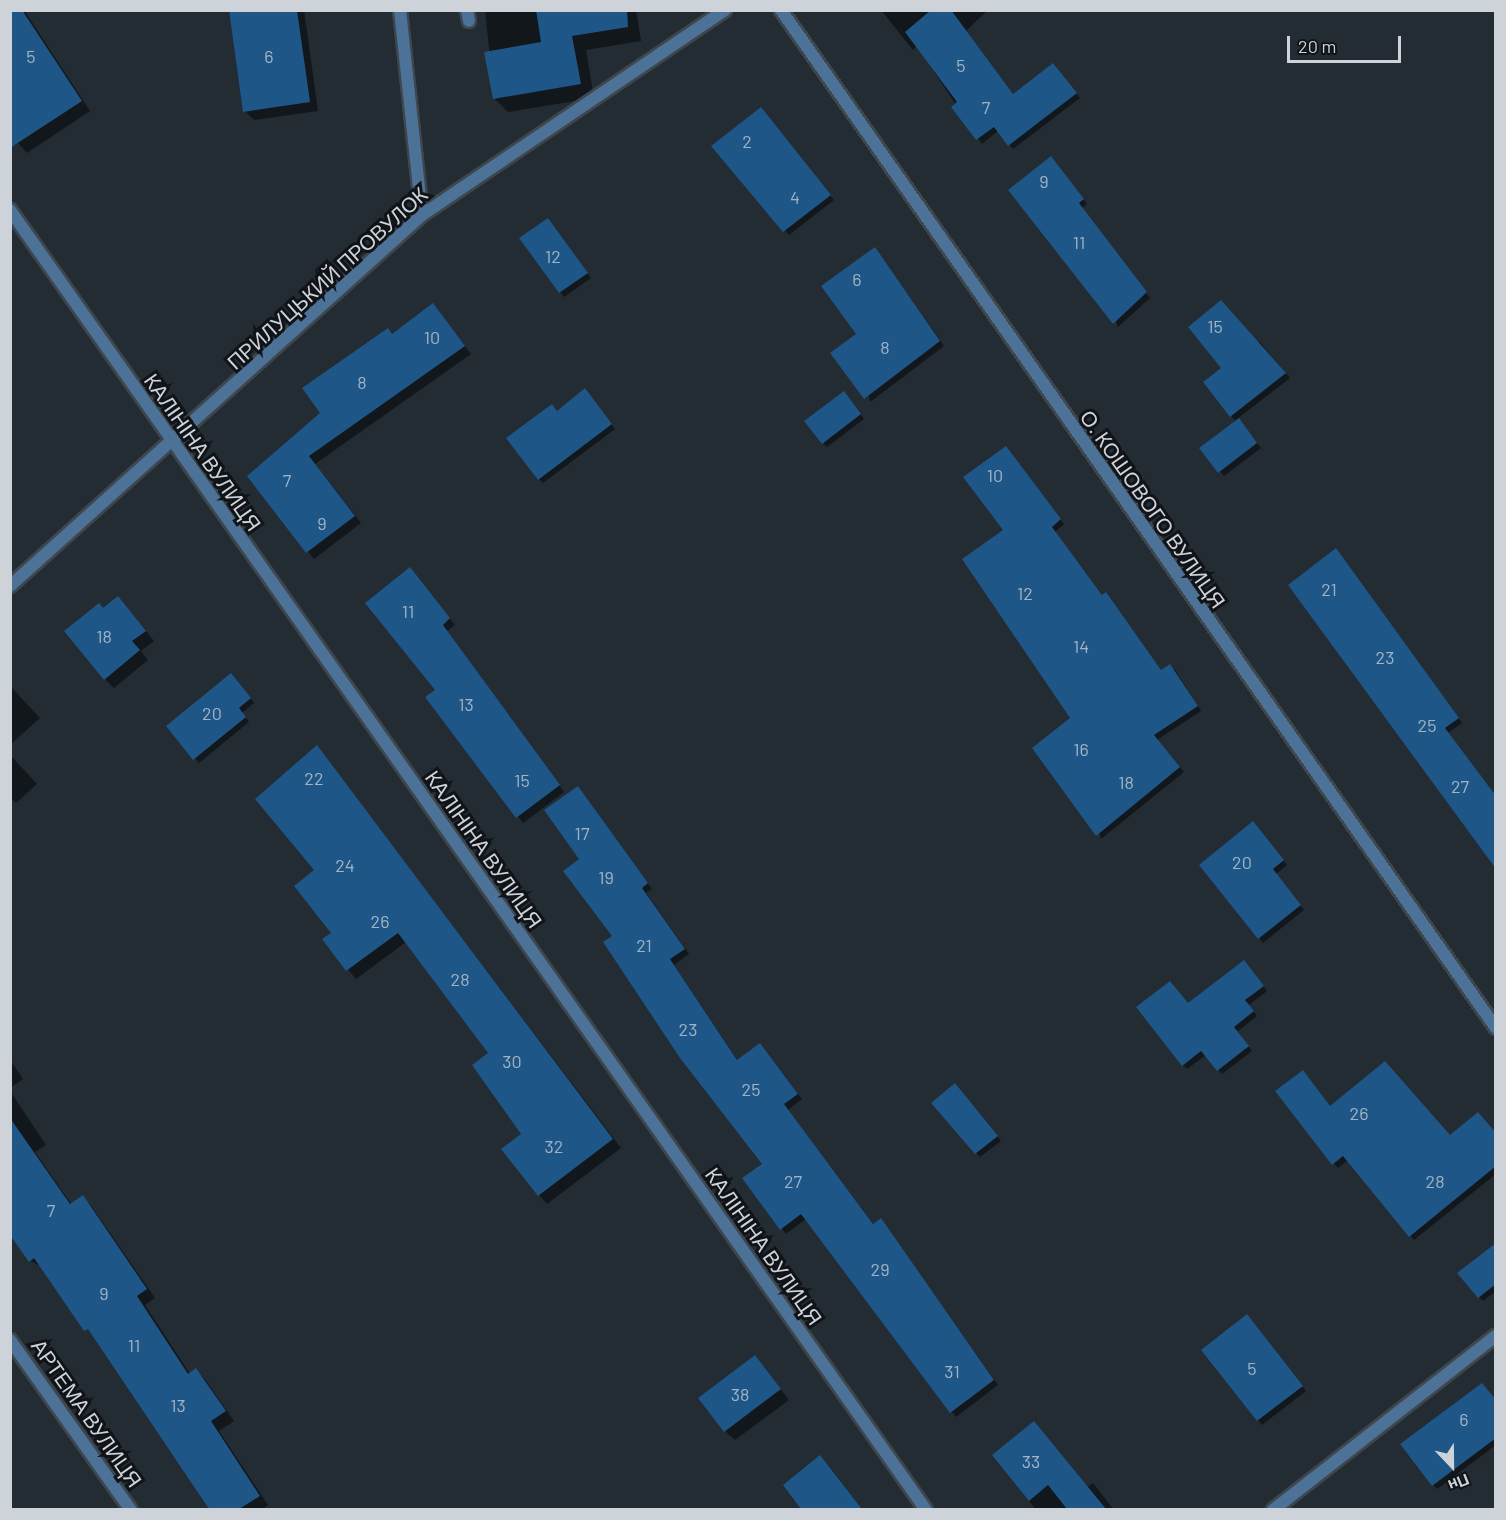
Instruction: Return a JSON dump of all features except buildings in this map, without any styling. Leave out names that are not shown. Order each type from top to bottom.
[{"type":"street","points":[[400,10],[422,215]]},
{"type":"street","name":"ПРИЛУЦЬКИЙ ПРОВУЛОК","points":[[10,586],[172,443],[422,215],[725,10]]},
{"type":"street","name":"О. КОШОВОГО ВУЛИЦЯ","points":[[781,10],[1496,1028]]},
{"type":"street","name":"КАЛІНІНА ВУЛИЦЯ","points":[[10,210],[172,443],[927,1509]]},
{"type":"street","points":[[1273,1509],[1496,1336]]},
{"type":"street","name":"АРТЕМА ВУЛИЦЯ","points":[[10,1340],[131,1509]]}]
